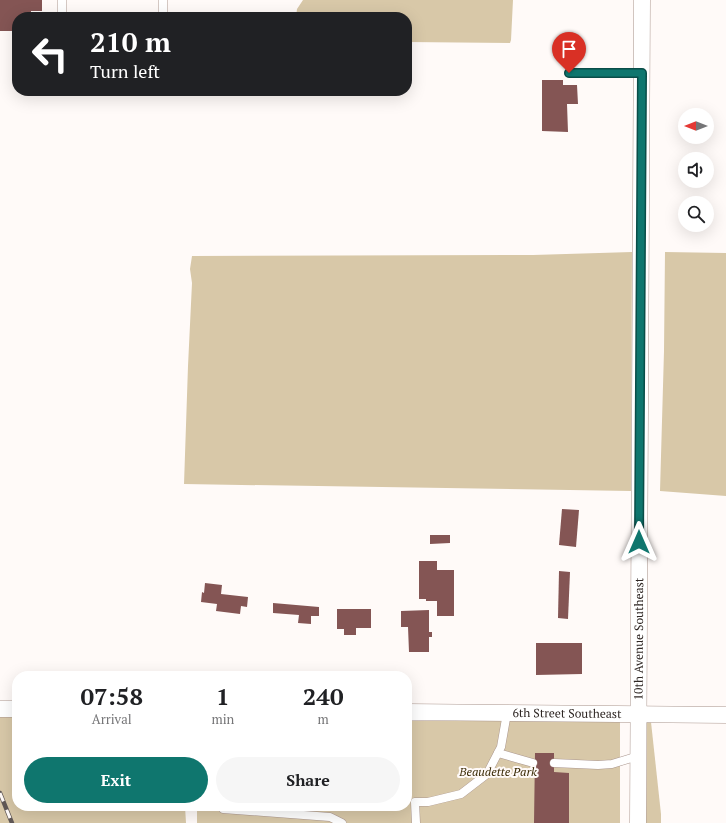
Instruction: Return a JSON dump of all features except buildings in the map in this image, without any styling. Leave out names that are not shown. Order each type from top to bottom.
[{"type":"street","name":"10th Avenue Southeast","points":[[638,823],[642,0]]},
{"type":"street","points":[[0,708],[12,709]]},
{"type":"street","name":"6th Street Southeast","points":[[412,712],[726,715]]},
{"type":"lane","points":[[62,0],[62,12]]},
{"type":"lane","points":[[163,0],[163,12]]},
{"type":"lane","points":[[569,73],[642,73]]},
{"type":"lane","points":[[412,801],[428,802],[461,794],[487,774],[502,747],[507,713]]},
{"type":"lane","points":[[498,753],[533,763]]},
{"type":"lane","points":[[554,763],[598,765],[612,764],[638,756]]},
{"type":"lane","points":[[415,802],[416,823]]},
{"type":"lane","points":[[250,811],[330,817],[342,823]]},
{"type":"green space","points":[[303,0],[513,0],[511,40],[510,43],[412,42],[412,12],[297,12]]},
{"type":"green space","points":[[632,252],[631,491],[184,484],[192,283],[190,269],[192,256],[533,255]]},
{"type":"green space","points":[[665,252],[726,253],[726,496],[660,491]]},
{"type":"green space","points":[[0,716],[12,716],[12,811],[185,811],[186,823],[0,823]]},
{"type":"green space","name":"Beaudette Park","points":[[412,721],[620,721],[620,823],[197,823],[197,811],[412,811]]},
{"type":"green space","points":[[647,722],[651,722],[661,823],[646,823]]},
{"type":"railway","points":[[0,793],[12,823]]},
{"type":"route","points":[[569,73],[642,73],[639,542]]}]
